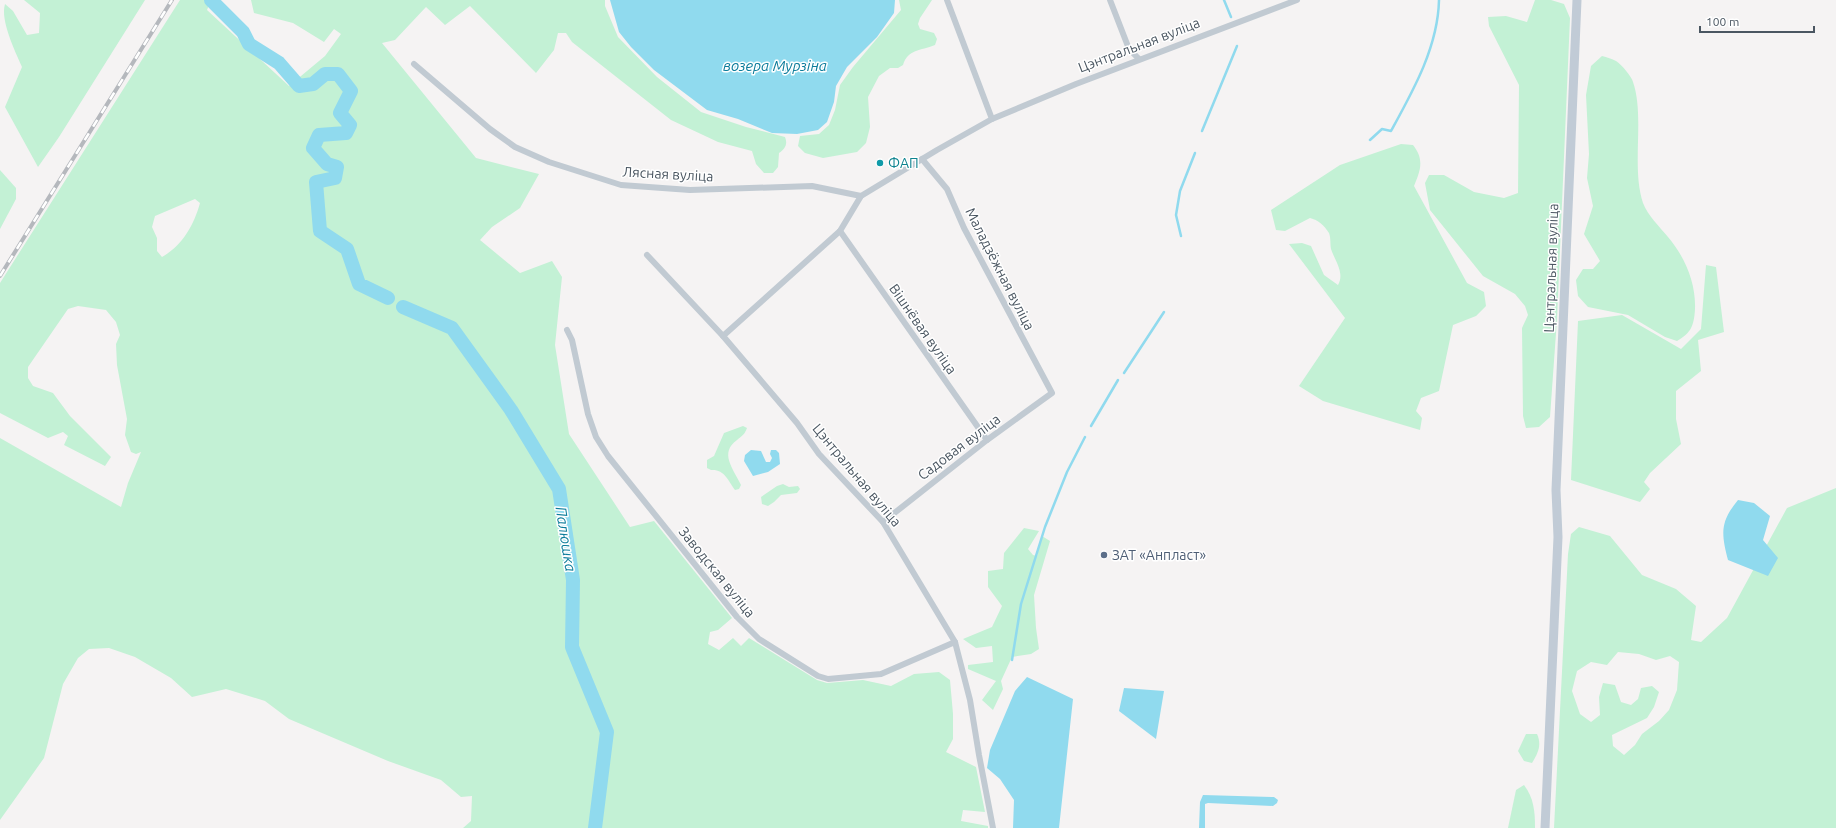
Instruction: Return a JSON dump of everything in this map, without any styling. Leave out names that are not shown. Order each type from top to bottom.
[{"type":"street","points":[[947,0],[992,119]]},
{"type":"street","points":[[1110,0],[1129,49],[1139,59]]},
{"type":"street","name":"Цэнтральная вуліца","points":[[723,336],[840,231],[861,196],[922,159],[992,119],[1139,59],[1297,0]]},
{"type":"street","name":"Цэнтральная вуліца","points":[[1545,828],[1558,537],[1556,490],[1577,0]]},
{"type":"street","name":"Лясная вуліца","points":[[414,64],[515,148],[548,162],[621,185],[690,190],[812,186],[861,196]]},
{"type":"street","name":"Маладзёжная вуліца","points":[[922,159],[947,189],[964,228],[1052,393]]},
{"type":"street","name":"Вішнёвая вуліца","points":[[840,231],[987,440]]},
{"type":"street","name":"Цэнтральная вуліца","points":[[647,255],[723,336],[797,423],[819,454],[882,522],[955,642],[970,700],[993,828]]},
{"type":"street","name":"Заводская вуліца","points":[[567,330],[572,340],[588,414],[596,437],[608,456],[737,617],[758,639],[818,676],[828,679],[881,674],[955,642]]},
{"type":"street","name":"Садовая вуліца","points":[[882,522],[987,440],[1052,393]]},
{"type":"green space","points":[[24,0],[145,0],[59,137],[38,167],[5,107],[22,67],[6,27],[4,11],[5,4],[13,11],[27,35],[39,33],[40,13]]},
{"type":"green space","points":[[180,0],[211,0],[207,10],[289,86],[325,56],[341,34],[334,29],[324,42],[293,23],[254,13],[251,0],[605,0],[605,6],[618,37],[657,77],[701,112],[746,127],[785,137],[785,146],[779,153],[778,167],[773,173],[764,173],[756,164],[752,151],[718,142],[671,120],[572,42],[566,33],[558,33],[554,50],[536,73],[470,6],[445,25],[426,7],[395,40],[382,43],[476,158],[539,174],[520,208],[492,227],[480,240],[520,273],[552,261],[562,277],[555,345],[569,434],[630,527],[654,521],[732,618],[718,630],[710,632],[708,644],[719,650],[733,638],[741,646],[749,638],[817,680],[827,683],[863,680],[891,686],[914,674],[939,672],[950,680],[953,714],[953,739],[946,752],[976,767],[985,812],[963,810],[961,821],[988,826],[988,828],[463,828],[471,821],[472,796],[461,797],[441,780],[388,761],[289,719],[265,701],[226,689],[192,697],[171,678],[135,657],[109,648],[89,649],[78,658],[63,684],[44,758],[0,820],[0,438],[121,507],[128,483],[141,452],[136,454],[131,452],[125,435],[127,419],[117,365],[116,344],[120,335],[116,322],[106,310],[78,306],[68,309],[28,367],[28,378],[33,386],[53,393],[70,416],[111,457],[105,466],[64,445],[68,436],[63,432],[48,438],[0,413],[0,283]],"holes":[[[195,199],[200,203],[191,227],[176,247],[162,257],[157,251],[157,238],[152,227],[155,216]]]},
{"type":"green space","points":[[899,0],[932,0],[920,18],[918,24],[920,29],[934,33],[937,39],[935,45],[911,53],[903,65],[898,68],[890,68],[879,76],[868,97],[870,127],[866,143],[857,152],[823,158],[805,153],[798,146],[800,136],[819,134],[829,125],[835,110],[840,85],[853,67],[901,10]]},
{"type":"green space","points":[[1535,0],[1551,0],[1564,4],[1570,18],[1557,319],[1550,417],[1539,427],[1526,428],[1523,416],[1522,328],[1528,315],[1525,306],[1515,294],[1483,276],[1430,210],[1425,183],[1429,175],[1444,175],[1474,192],[1504,198],[1518,193],[1519,85],[1489,26],[1488,17],[1506,16],[1527,22]]},
{"type":"green space","points":[[1602,56],[1616,61],[1626,71],[1632,80],[1638,111],[1638,174],[1643,203],[1651,217],[1680,253],[1694,290],[1695,309],[1693,324],[1689,332],[1677,341],[1665,337],[1628,315],[1588,307],[1578,296],[1576,280],[1583,269],[1593,269],[1600,261],[1584,234],[1593,206],[1587,178],[1589,154],[1586,95],[1591,66]]},
{"type":"green space","points":[[1401,144],[1413,145],[1417,150],[1420,166],[1414,186],[1467,283],[1484,292],[1486,306],[1476,316],[1453,325],[1439,391],[1421,398],[1416,411],[1422,418],[1420,430],[1323,401],[1299,386],[1345,318],[1289,244],[1302,243],[1311,246],[1324,275],[1338,285],[1340,280],[1340,272],[1331,249],[1329,233],[1323,225],[1310,218],[1285,231],[1276,230],[1271,210],[1340,165]]},
{"type":"green space","points":[[0,170],[16,188],[16,199],[0,229]]},
{"type":"green space","points":[[1706,265],[1716,267],[1724,332],[1698,340],[1701,371],[1676,391],[1676,419],[1681,444],[1650,473],[1644,482],[1650,489],[1640,502],[1571,480],[1578,321],[1622,315],[1681,349],[1701,329]]},
{"type":"green space","points":[[743,426],[747,428],[745,432],[732,445],[728,455],[731,467],[741,485],[739,489],[735,490],[722,473],[707,468],[707,460],[714,456],[724,433]]},
{"type":"green space","points":[[783,484],[789,487],[798,486],[800,489],[797,493],[781,495],[768,506],[762,504],[761,497],[777,486]]},
{"type":"green space","points":[[1836,488],[1836,828],[1554,828],[1568,554],[1571,534],[1579,527],[1610,536],[1642,575],[1676,589],[1696,606],[1691,640],[1701,642],[1727,618],[1787,508]],"holes":[[[1618,652],[1639,654],[1656,660],[1670,656],[1679,662],[1677,690],[1669,710],[1659,721],[1642,734],[1635,745],[1624,755],[1613,746],[1612,735],[1647,718],[1654,707],[1659,692],[1652,686],[1641,688],[1638,699],[1631,705],[1621,702],[1615,685],[1603,683],[1599,697],[1600,715],[1591,722],[1580,714],[1572,691],[1577,671],[1591,662],[1607,665]]]},
{"type":"green space","points":[[1024,528],[1039,531],[1028,549],[1033,555],[1037,556],[1042,536],[1050,541],[1034,595],[1039,649],[1031,654],[1012,657],[1001,681],[1003,689],[993,710],[982,700],[996,681],[968,669],[968,665],[993,662],[992,646],[976,648],[963,639],[992,627],[1002,606],[988,587],[988,571],[1003,569],[1004,553]]},
{"type":"green space","points":[[1526,734],[1537,734],[1539,742],[1539,749],[1532,763],[1524,761],[1518,751]]},
{"type":"green space","points":[[1524,785],[1530,795],[1533,805],[1535,828],[1508,828],[1516,790]]},
{"type":"water","name":"возера Мурзіна","points":[[610,0],[895,0],[894,13],[877,37],[847,67],[836,86],[834,102],[827,122],[818,130],[797,134],[772,133],[738,119],[707,110],[654,70],[631,47],[619,32]]},
{"type":"water","points":[[751,450],[761,451],[766,462],[770,462],[772,458],[770,454],[771,450],[776,450],[779,453],[780,464],[768,472],[753,476],[744,461],[745,455]]},
{"type":"water","points":[[1738,500],[1754,503],[1770,516],[1763,540],[1778,558],[1768,576],[1728,560],[1723,535],[1725,522]]},
{"type":"water","points":[[1027,677],[1073,699],[1059,828],[1013,828],[1014,800],[1000,779],[987,768],[990,750],[1015,691]]},
{"type":"water","points":[[1124,688],[1164,691],[1156,739],[1119,711]]},
{"type":"water","points":[[1203,795],[1274,797],[1278,800],[1273,806],[1205,804],[1205,828],[1199,828],[1200,802]]},
{"type":"waterway","name":"Палюшка","points":[[211,0],[243,32],[249,44],[279,63],[299,86],[313,84],[325,74],[338,74],[351,91],[340,113],[350,125],[346,133],[319,135],[313,148],[327,164],[337,167],[335,178],[316,182],[320,231],[347,249],[359,284],[388,298]]},
{"type":"waterway","points":[[1224,0],[1231,17]]},
{"type":"waterway","points":[[1370,140],[1382,129],[1391,131],[1416,84],[1434,35],[1438,17],[1439,0]]},
{"type":"waterway","points":[[1202,131],[1237,46]]},
{"type":"waterway","points":[[1181,236],[1176,215],[1180,191],[1195,153]]},
{"type":"waterway","name":"Палюшка","points":[[403,307],[452,328],[511,410],[559,489],[573,580],[572,647],[607,732],[595,828]]},
{"type":"waterway","points":[[1124,373],[1164,312]]},
{"type":"waterway","points":[[1091,426],[1118,380]]},
{"type":"waterway","points":[[1012,660],[1021,604],[1045,527],[1067,472],[1085,437]]},
{"type":"railway","points":[[0,276],[172,0]]},
{"type":"place","name":"ФАП","points":[[880,163]]},
{"type":"place","name":"ЗАТ «Анпласт»","points":[[1104,555]]}]
